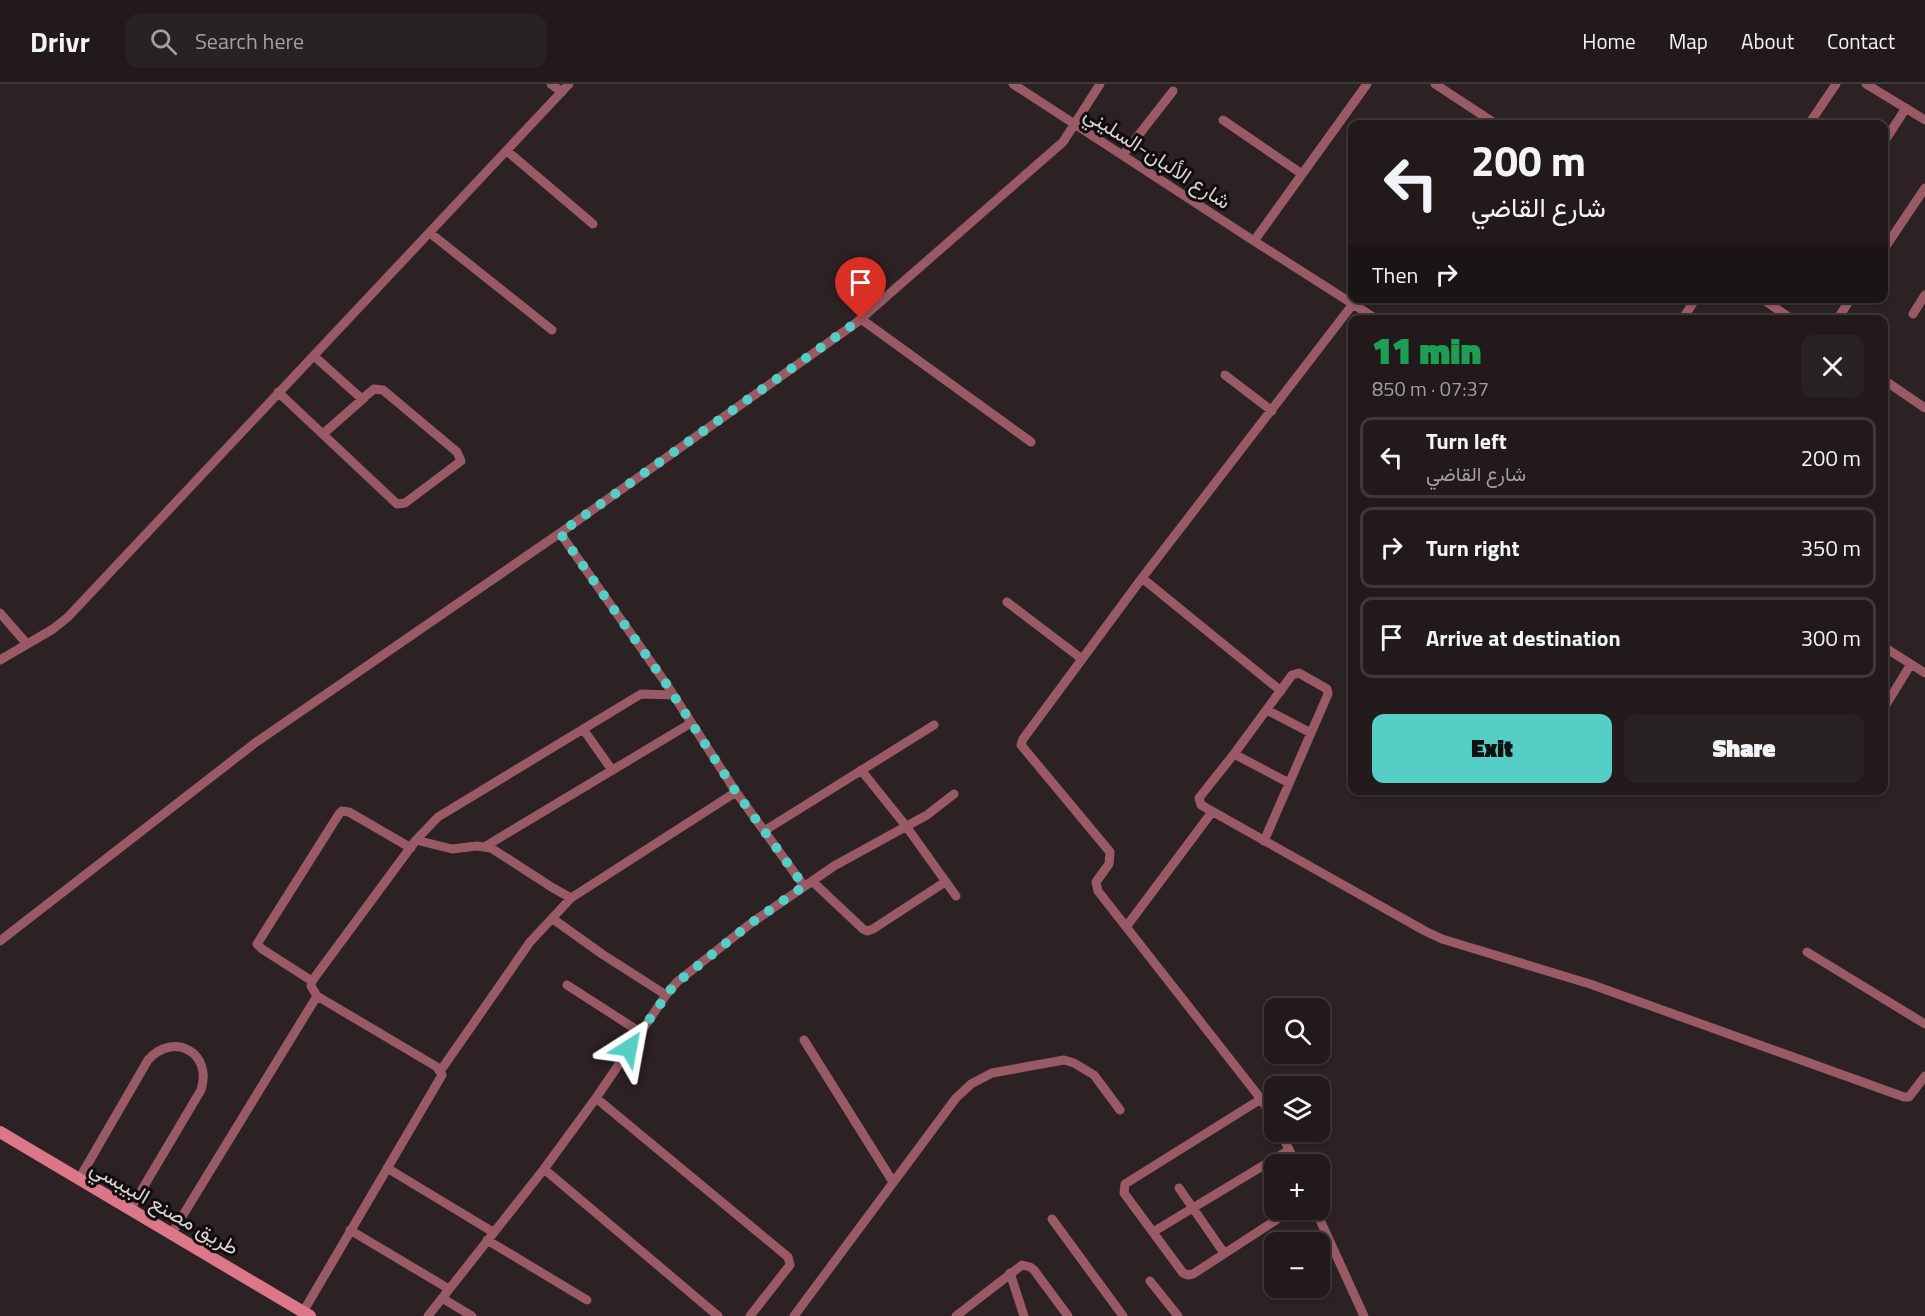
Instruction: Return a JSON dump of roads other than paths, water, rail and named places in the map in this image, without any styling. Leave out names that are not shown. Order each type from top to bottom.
[{"type":"main road","name":"طريق مصنع البيبسي","points":[[0,1132],[307,1314]]},
{"type":"street","points":[[0,660],[68,617],[565,88],[551,84]]},
{"type":"street","name":"شارع الألبان-السليني","points":[[1013,84],[1348,301]]},
{"type":"street","points":[[0,941],[255,743],[560,533],[861,319],[1063,142],[1100,84]]},
{"type":"street","points":[[1254,241],[1367,84]]},
{"type":"street","points":[[1435,84],[1490,120]]},
{"type":"street","points":[[1812,120],[1836,84]]},
{"type":"street","points":[[1866,84],[1925,120]]},
{"type":"street","points":[[1123,155],[1173,91]]},
{"type":"street","points":[[1888,136],[1906,108]]},
{"type":"street","points":[[1223,120],[1302,174]]},
{"type":"street","points":[[507,151],[593,224]]},
{"type":"street","points":[[1888,243],[1925,188]]},
{"type":"street","points":[[430,233],[552,330]]},
{"type":"street","points":[[1913,314],[1925,295]]},
{"type":"street","points":[[1776,303],[1788,315]]},
{"type":"street","points":[[1264,1104],[1096,886],[1097,879],[1109,864],[1110,852],[1021,746],[1023,739],[1142,578],[1353,304]]},
{"type":"street","name":"شارع الألبان-السليني","points":[[1353,304],[1370,315]]},
{"type":"street","points":[[861,319],[1031,441]]},
{"type":"street","points":[[314,356],[362,399],[374,389],[383,390],[457,452],[461,461]]},
{"type":"street","points":[[1226,375],[1272,411]]},
{"type":"street","points":[[1888,383],[1925,408]]},
{"type":"street","points":[[323,435],[376,389],[461,461]]},
{"type":"street","points":[[278,392],[397,504],[405,503],[461,461]]},
{"type":"street","points":[[560,533],[673,695],[736,792],[764,831],[808,884],[867,931],[945,882]]},
{"type":"street","points":[[1142,578],[1281,691]]},
{"type":"street","points":[[1007,602],[1082,659]]},
{"type":"street","points":[[0,613],[27,644]]},
{"type":"street","points":[[1888,650],[1924,670]]},
{"type":"street","points":[[1888,701],[1911,664]]},
{"type":"street","points":[[1264,841],[1328,694],[1327,689],[1299,673],[1292,675],[1199,798],[1201,805],[1264,841],[1442,939],[1590,984],[1904,1097],[1909,1097],[1925,1076]]},
{"type":"street","points":[[441,1070],[317,996],[311,986],[312,981],[414,844],[438,817],[641,694],[673,695]]},
{"type":"street","points":[[1267,710],[1311,733]]},
{"type":"street","points":[[312,981],[261,949],[257,944],[339,814],[346,811],[414,844],[452,849],[486,846],[691,723]]},
{"type":"street","points":[[764,831],[934,725]]},
{"type":"street","points":[[583,729],[612,770]]},
{"type":"street","points":[[1234,754],[1289,783]]},
{"type":"street","points":[[861,770],[906,826],[956,896]]},
{"type":"street","points":[[307,1314],[350,1230],[440,1080],[441,1070],[530,942],[571,898],[736,792]]},
{"type":"street","points":[[428,1316],[596,1098],[674,985],[702,960],[750,924],[834,866],[927,815],[954,794]]},
{"type":"street","points":[[1126,927],[1212,812]]},
{"type":"street","points":[[486,846],[571,898]]},
{"type":"street","points":[[553,919],[666,995]]},
{"type":"street","points":[[1807,952],[1925,1024]]},
{"type":"street","points":[[567,985],[640,1032]]},
{"type":"street","points":[[172,1233],[317,996]]},
{"type":"street","points":[[804,1040],[893,1182]]},
{"type":"street","points":[[79,1179],[148,1060],[155,1052],[166,1046],[179,1046],[189,1051],[199,1058],[204,1068],[201,1090],[131,1209]]},
{"type":"street","points":[[794,1316],[956,1098],[971,1084],[992,1073],[1064,1060],[1094,1075],[1120,1110]]},
{"type":"street","points":[[596,1098],[788,1257],[790,1265],[750,1316]]},
{"type":"street","points":[[1261,1099],[1125,1184],[1124,1193],[1185,1274],[1193,1274],[1276,1220]]},
{"type":"street","points":[[1285,1142],[1291,1154]]},
{"type":"street","points":[[1153,1232],[1192,1206],[1289,1150]]},
{"type":"street","points":[[387,1168],[587,1300]]},
{"type":"street","points":[[543,1169],[718,1316]]},
{"type":"street","points":[[1179,1188],[1224,1253]]},
{"type":"street","points":[[1052,1219],[1123,1316]]},
{"type":"street","points":[[1320,1220],[1364,1316]]},
{"type":"street","points":[[350,1230],[449,1289]]},
{"type":"street","points":[[956,1316],[1022,1265],[1030,1267],[1068,1316]]},
{"type":"street","points":[[1010,1273],[1024,1316]]},
{"type":"street","points":[[1150,1281],[1178,1316]]},
{"type":"street","points":[[442,1298],[472,1316]]}]
